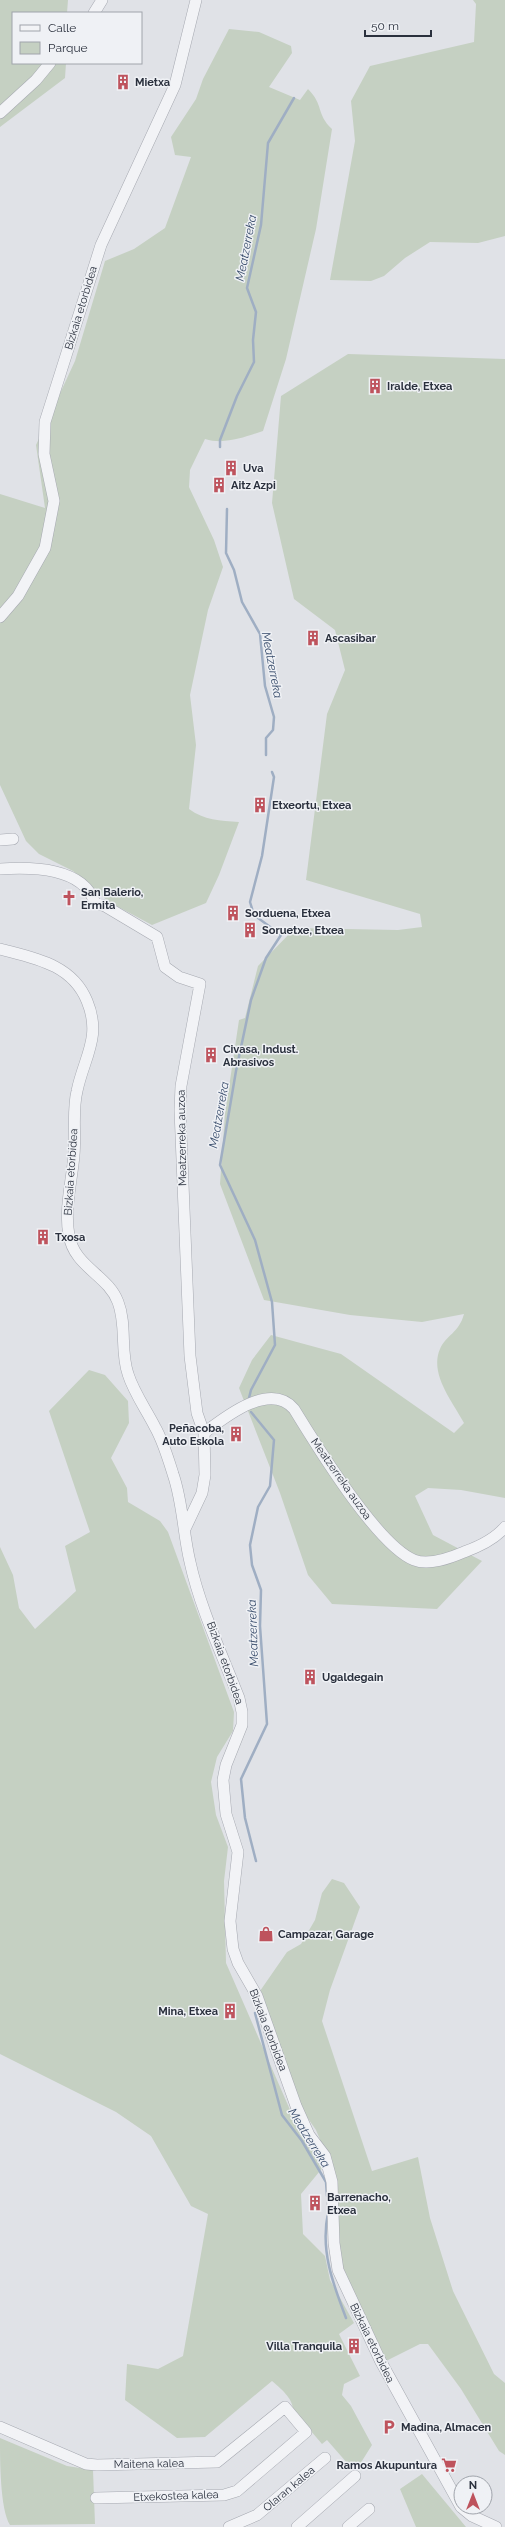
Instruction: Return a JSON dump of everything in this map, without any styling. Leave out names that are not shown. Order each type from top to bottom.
[{"type":"street","points":[[95,12],[102,0]]},
{"type":"street","name":"Bizkaia etorbidea","points":[[0,617],[18,596],[45,548],[54,501],[44,454],[45,422],[101,245],[175,85],[196,0]]},
{"type":"street","points":[[0,113],[36,80],[49,64]]},
{"type":"street","points":[[0,840],[13,839]]},
{"type":"street","name":"Meatzerreka auzoa","points":[[0,869],[46,869],[80,882],[91,892],[95,903],[104,906],[157,937],[165,966],[171,972],[200,984],[181,1086],[180,1110],[192,1373],[197,1413],[204,1433],[204,1486],[185,1529]]},
{"type":"street","name":"Bizkaia etorbidea","points":[[0,949],[57,966],[79,985],[88,1001],[93,1018],[94,1035],[91,1050],[77,1091],[67,1225],[69,1237],[80,1260],[108,1286],[119,1302],[127,1372],[133,1390],[157,1428],[163,1444],[181,1499],[185,1529],[196,1584],[242,1712],[242,1725],[226,1765],[223,1780],[226,1814],[238,1852],[230,1921],[233,1949],[257,1996],[296,2106],[310,2135],[325,2156],[332,2182],[334,2243],[341,2278],[380,2360],[453,2492]]},
{"type":"street","name":"Meatzerreka auzoa","points":[[204,1433],[230,1413],[248,1405],[270,1399],[286,1402],[294,1409],[364,1514],[395,1548],[415,1561],[425,1562],[453,1556],[491,1539],[505,1527]]},
{"type":"street","name":"Maitena kalea","points":[[0,2427],[86,2464],[210,2464],[226,2457],[285,2408],[306,2432]]},
{"type":"street","name":"Etxekostea kalea","points":[[96,2498],[224,2495],[237,2491],[306,2432]]},
{"type":"street","name":"Olaran kalea","points":[[229,2527],[258,2515],[325,2458]]},
{"type":"street","points":[[297,2527],[355,2476]]},
{"type":"street","points":[[348,2527],[369,2508]]},
{"type":"street","name":"Bizkaia etorbidea","points":[[471,2515],[496,2527]]},
{"type":"green space","points":[[0,0],[68,0],[67,12],[12,12],[12,64],[66,64],[65,78],[0,127]]},
{"type":"green space","points":[[473,0],[505,0],[505,236],[478,243],[430,242],[405,258],[384,276],[371,281],[330,280],[355,141],[351,101],[370,66],[474,42],[476,4]]},
{"type":"green space","points":[[229,29],[259,32],[291,46],[292,53],[269,87],[300,100],[308,89],[316,100],[327,124],[332,129],[316,229],[286,359],[263,431],[227,441],[212,441],[205,439],[190,470],[189,487],[214,540],[223,567],[208,610],[190,695],[196,745],[189,809],[206,818],[239,822],[219,875],[206,903],[152,925],[109,902],[73,871],[39,854],[26,841],[0,785],[0,494],[45,508],[36,445],[75,361],[105,261],[134,249],[165,228],[191,157],[175,155],[171,137],[196,99],[203,79]]},
{"type":"green space","points":[[348,354],[505,359],[505,1498],[461,1490],[428,1488],[415,1496],[433,1535],[482,1561],[437,1609],[332,1604],[308,1575],[280,1493],[239,1388],[252,1360],[271,1335],[341,1354],[454,1433],[464,1423],[444,1388],[440,1378],[437,1358],[443,1344],[459,1326],[464,1314],[422,1322],[350,1315],[264,1300],[220,1184],[225,1114],[239,1020],[245,1018],[258,966],[295,928],[398,930],[422,927],[420,914],[306,880],[327,714],[345,670],[335,630],[294,599],[272,503],[281,396]]},
{"type":"green space","points":[[89,1370],[105,1375],[128,1401],[129,1423],[111,1458],[127,1488],[128,1502],[160,1521],[168,1532],[234,1712],[233,1731],[217,1757],[211,1782],[216,1815],[228,1847],[224,1881],[226,1963],[294,2119],[324,2166],[301,2194],[303,2234],[325,2256],[330,2280],[354,2323],[339,2334],[360,2376],[344,2384],[342,2395],[351,2406],[372,2445],[355,2472],[327,2440],[322,2444],[293,2410],[291,2401],[286,2394],[272,2381],[205,2437],[177,2438],[125,2400],[127,2364],[158,2369],[183,2356],[208,2214],[191,2206],[151,2136],[116,2112],[0,2054],[0,1547],[13,1575],[19,1608],[35,1629],[76,1591],[65,1546],[90,1532],[49,1411]]},
{"type":"green space","points":[[332,1879],[344,1883],[360,1907],[330,1990],[322,2021],[372,2171],[418,2157],[430,2218],[453,2291],[494,2374],[505,2383],[505,2455],[499,2451],[461,2389],[428,2344],[420,2344],[386,2361],[349,2286],[339,2256],[333,2171],[316,2130],[300,2107],[286,2061],[260,1991],[287,1952],[301,1944],[315,1920],[322,1893]]},
{"type":"green space","points":[[0,2438],[67,2466],[93,2470],[95,2524],[10,2525],[4,2508],[2,2496]]},
{"type":"green space","points":[[422,2474],[453,2511],[453,2515],[456,2515],[466,2527],[416,2527],[400,2489]]},
{"type":"waterway","name":"Meatzerreka","points":[[220,447],[220,440],[237,396],[254,362],[253,340],[256,312],[247,288],[261,225],[268,143],[294,98]]},
{"type":"waterway","name":"Meatzerreka","points":[[227,509],[226,553],[234,570],[242,602],[260,634],[265,686],[274,717],[273,730],[266,738],[266,755]]},
{"type":"waterway","name":"Meatzerreka","points":[[249,1398],[251,1390],[275,1345],[272,1302],[255,1240],[220,1165],[236,1071],[251,1000],[266,958],[281,935],[254,915],[250,902],[262,856],[274,777],[272,772]]},
{"type":"waterway","name":"Meatzerreka","points":[[251,1412],[274,1440],[270,1486],[258,1507],[250,1545],[252,1565],[261,1590],[260,1626],[267,1724],[241,1779],[245,1818],[256,1861]]},
{"type":"waterway","name":"Meatzerreka","points":[[255,2013],[282,2115],[302,2141],[326,2182],[327,2196]]},
{"type":"waterway","name":"Meatzerreka","points":[[328,2213],[326,2240],[329,2267],[332,2280],[346,2318]]},
{"type":"place","name":"Mietxa","points":[[123,82]]},
{"type":"place","name":"Iralde, Etxea","points":[[375,386]]},
{"type":"place","name":"Uva","points":[[231,468]]},
{"type":"place","name":"Aitz Azpi","points":[[219,485]]},
{"type":"place","name":"Ascasibar","points":[[313,638]]},
{"type":"place","name":"Etxeortu, Etxea","points":[[260,805]]},
{"type":"place","name":"San Balerio, Ermita","points":[[69,898]]},
{"type":"place","name":"Sorduena, Etxea","points":[[233,913]]},
{"type":"place","name":"Soruetxe, Etxea","points":[[250,930]]},
{"type":"place","name":"Civasa, Indust. Abrasivos","points":[[211,1055]]},
{"type":"place","name":"Txosa","points":[[43,1237]]},
{"type":"place","name":"Peñacoba, Auto Eskola","points":[[236,1434]]},
{"type":"place","name":"Ugaldegain","points":[[310,1677]]},
{"type":"place","name":"Campazar, Garage","points":[[266,1934]]},
{"type":"place","name":"Mina, Etxea","points":[[230,2011]]},
{"type":"place","name":"Barrenacho, Etxea","points":[[315,2203]]},
{"type":"place","name":"Villa Tranquila","points":[[354,2346]]},
{"type":"place","name":"Madina, Almacen","points":[[389,2427]]},
{"type":"place","name":"Ramos Akupuntura","points":[[449,2465]]}]
